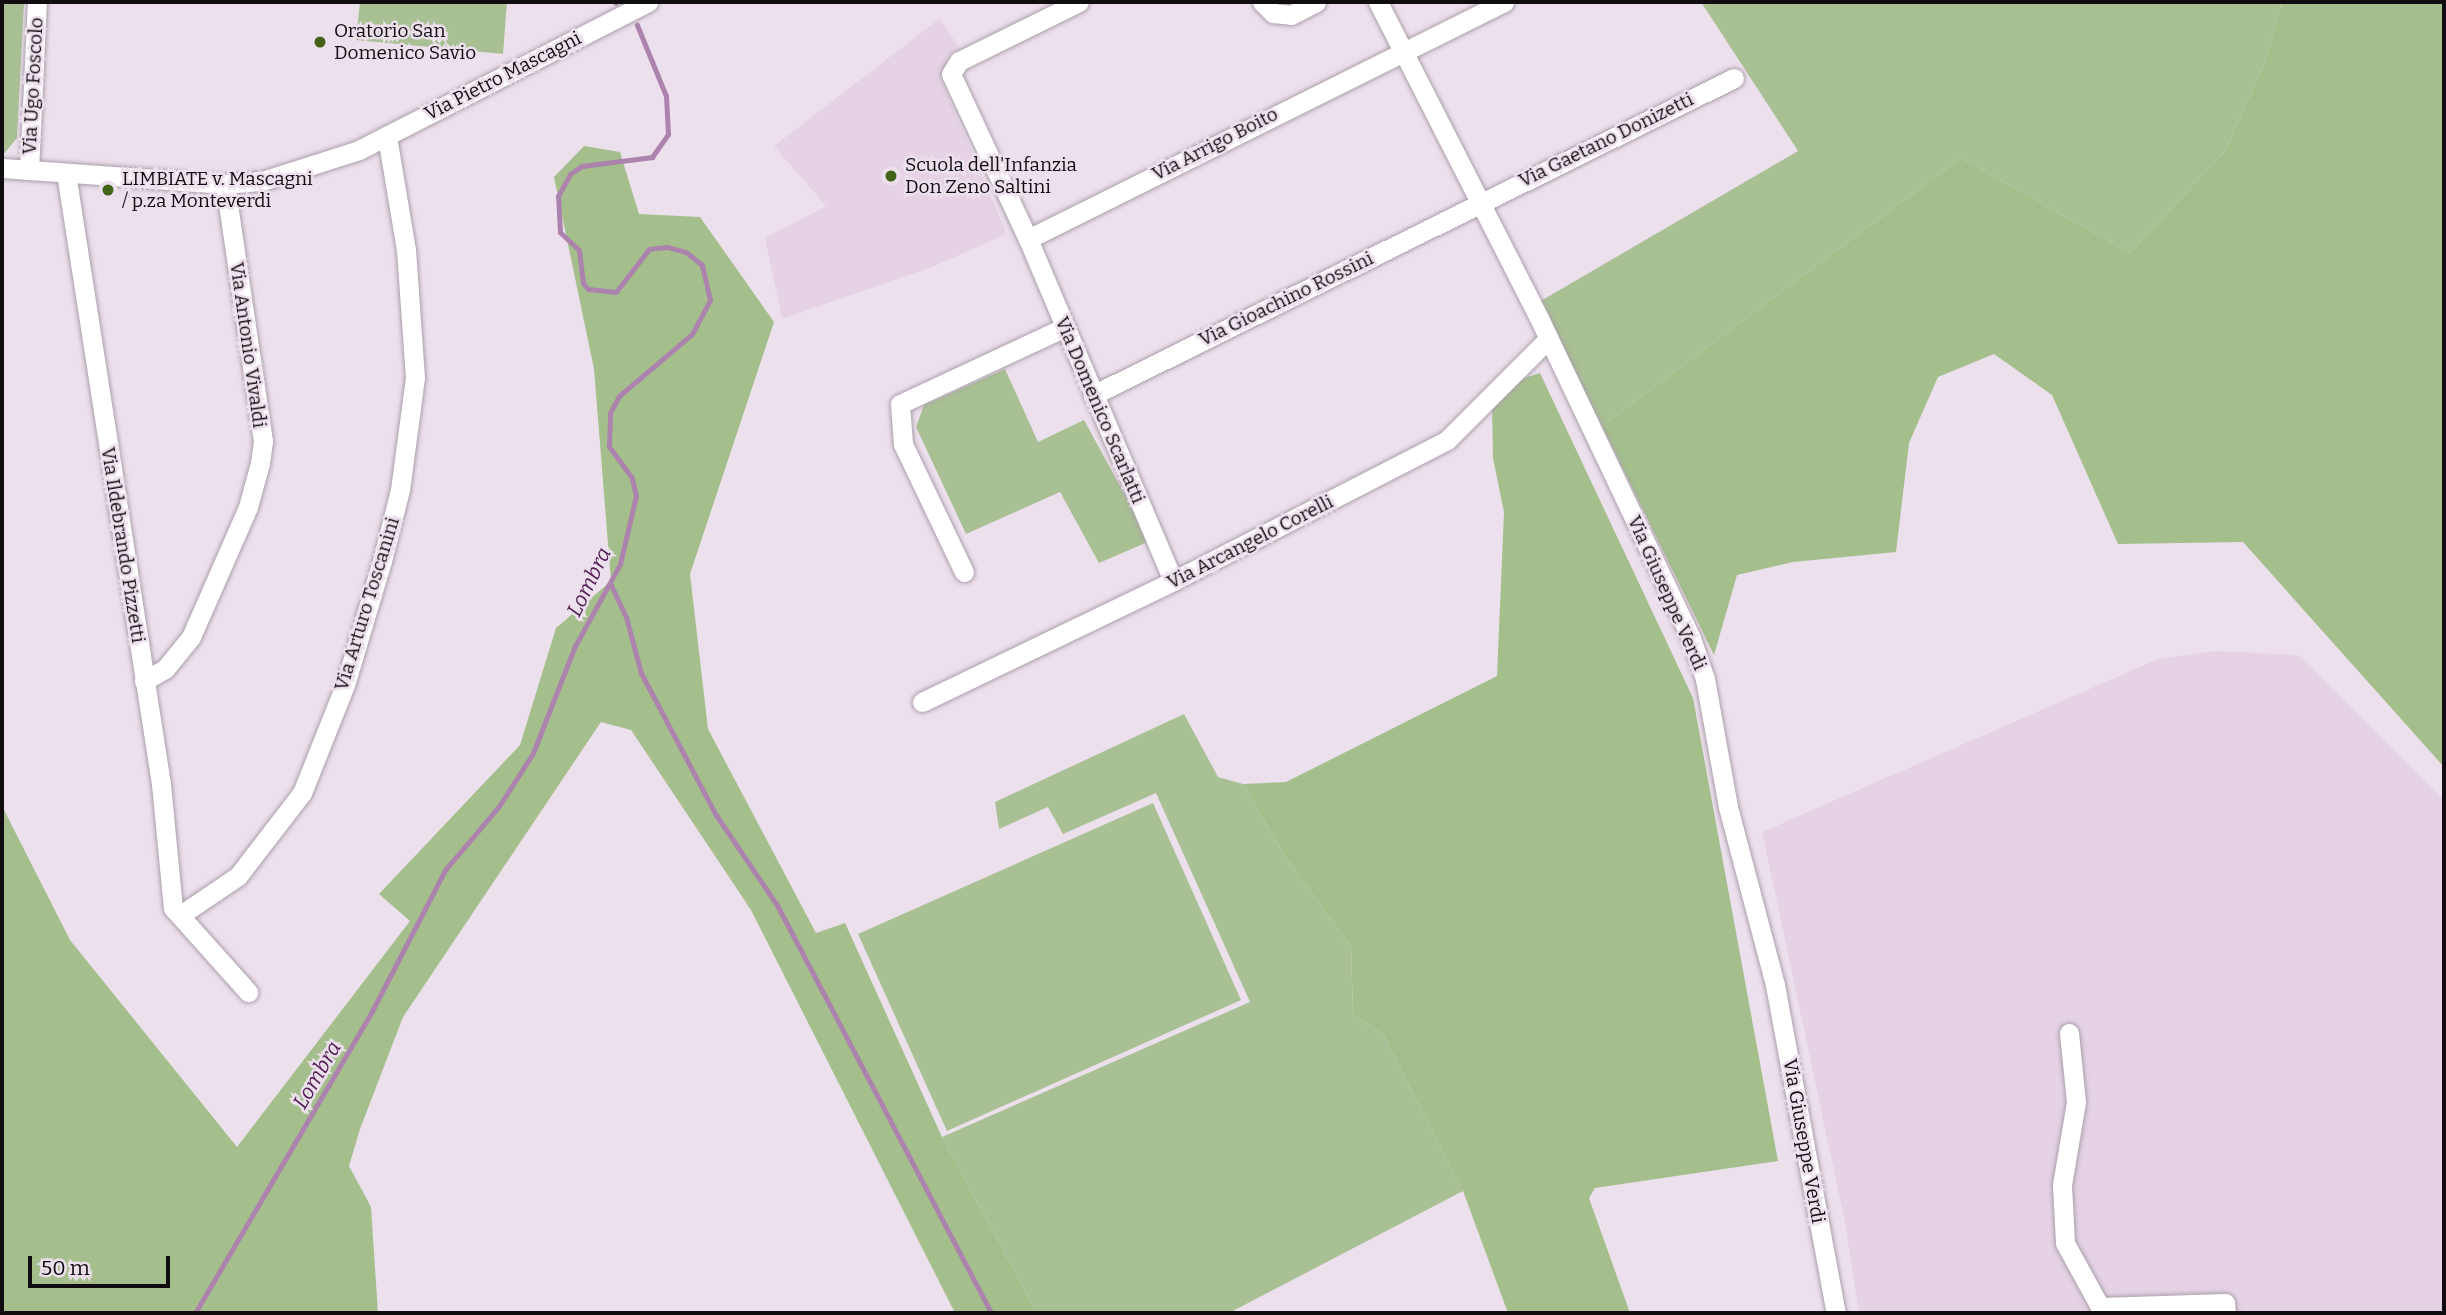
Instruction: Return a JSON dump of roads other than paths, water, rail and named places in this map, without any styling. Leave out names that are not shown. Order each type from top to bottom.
[{"type":"street","name":"Via Ugo Foscolo","points":[[29,170],[37,2]]},
{"type":"street","name":"Via Pietro Mascagni","points":[[2,168],[225,184],[262,181],[359,150],[648,2]]},
{"type":"street","name":"Via Domenico Scarlatti","points":[[1079,2],[959,61],[951,74],[1028,239],[1173,581]]},
{"type":"street","points":[[1262,2],[1273,13],[1291,15],[1316,2]]},
{"type":"street","name":"Via Giuseppe Verdi","points":[[1378,2],[1548,339],[1690,638],[1705,678],[1728,807],[1775,985],[1836,1313]]},
{"type":"street","name":"Via Arrigo Boito","points":[[1028,239],[1402,50],[1504,2]]},
{"type":"street","name":"Via Gaetano Donizetti","points":[[1478,203],[1734,78]]},
{"type":"street","name":"Via Arturo Toscanini","points":[[182,914],[238,876],[302,793],[345,685],[382,561],[400,490],[415,378],[406,250],[387,136]]},
{"type":"street","name":"Via Ildebrando Pizzetti","points":[[66,173],[161,784],[173,908],[182,914]]},
{"type":"street","name":"Via Antonio Vivaldi","points":[[144,681],[166,669],[191,637],[248,507],[260,463],[263,441],[225,184]]},
{"type":"street","name":"Via Gioachino Rossini","points":[[1093,395],[1478,203]]},
{"type":"street","points":[[964,572],[903,444],[900,404],[1065,327]]},
{"type":"street","name":"Via Arcangelo Corelli","points":[[922,702],[1173,581],[1447,440],[1548,339]]},
{"type":"street","points":[[182,914],[191,930],[248,992]]},
{"type":"street","points":[[2069,1033],[2076,1102],[2062,1185],[2065,1242],[2100,1310],[2225,1303],[2226,1313]]},
{"type":"waterway","name":"Lombra","points":[[195,1313],[372,1011],[445,870],[499,806],[533,753],[575,646],[620,564],[636,496],[632,478],[609,446],[610,413],[619,396],[692,334],[710,300],[702,265],[686,252],[667,247],[649,249],[616,292],[588,289],[583,283],[579,250],[560,232],[558,196],[570,174],[582,166],[652,157],[668,134],[666,96],[637,25]]},
{"type":"waterway","points":[[611,585],[626,617],[641,673],[716,815],[777,905],[991,1313]]},
{"type":"place","name":"Oratorio San Domenico Savio","points":[[320,42]]},
{"type":"place","name":"Scuola dell'Infanzia Don Zeno Saltini","points":[[891,176]]},
{"type":"place","name":"LIMBIATE v. Mascagni / p.za Monteverdi","points":[[108,190]]}]
